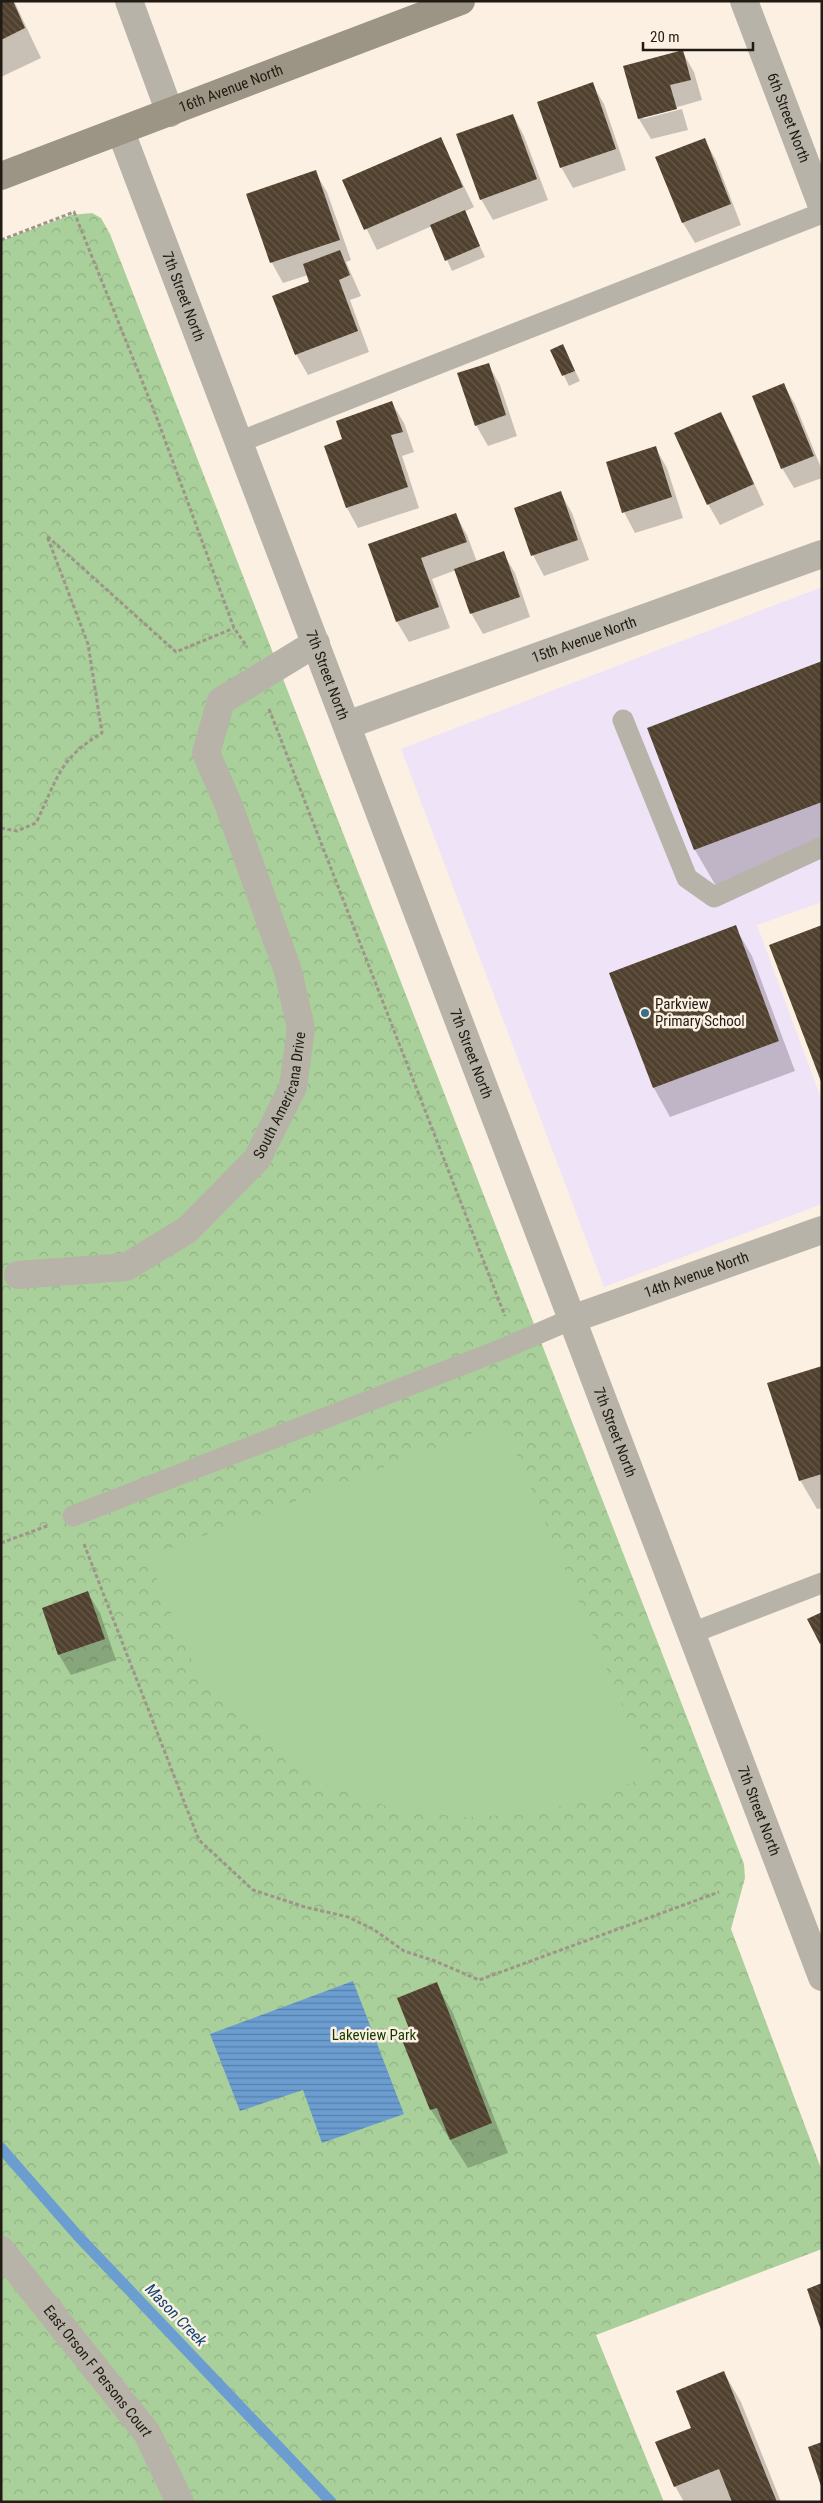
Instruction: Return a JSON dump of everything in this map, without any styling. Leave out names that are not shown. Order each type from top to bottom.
[{"type":"main road","name":"16th Avenue North","points":[[1,176],[121,132],[461,1]]},
{"type":"street","points":[[129,1],[170,113]]},
{"type":"street","name":"6th Street North","points":[[744,1],[822,206]]},
{"type":"street","name":"7th Street North","points":[[121,132],[692,1633],[813,1929],[822,1977]]},
{"type":"street","name":"15th Avenue North","points":[[347,726],[822,554]]},
{"type":"street","name":"South Americana Drive","points":[[18,1275],[126,1267],[187,1230],[257,1159],[293,1087],[301,1028],[288,971],[229,806],[206,753],[221,701],[316,643]]},
{"type":"street","name":"14th Avenue North","points":[[572,1319],[822,1230]]},
{"type":"street","name":"East Orson F Persons Court","points":[[1,2250],[147,2433],[180,2502]]},
{"type":"lane","points":[[239,442],[822,213]]},
{"type":"lane","points":[[623,720],[687,878],[714,897],[822,847]]},
{"type":"lane","points":[[73,1516],[500,1350],[572,1319]]},
{"type":"lane","points":[[692,1633],[822,1583]]},
{"type":"path","points":[[1,240],[74,212],[155,413],[234,628],[251,652]]},
{"type":"path","points":[[1,828],[17,832],[36,823],[58,773],[81,746],[102,733],[88,644],[47,536],[176,652],[234,628]]},
{"type":"path","points":[[268,706],[507,1319]]},
{"type":"path","points":[[1,1543],[73,1516],[199,1840],[254,1890],[305,1907],[348,1917],[373,1930],[404,1951],[435,1960],[479,1980],[718,1892]]},
{"type":"shaded area","name":"Parkview Primary School","points":[[822,587],[822,902],[757,925],[822,1101],[822,1204],[604,1287],[401,749]]},
{"type":"green space","name":"Lakeview Park","points":[[92,213],[101,218],[110,234],[744,1864],[745,1878],[731,1929],[822,2171],[822,2249],[596,2335],[664,2502],[1,2502],[1,241],[71,215]]},
{"type":"green space","points":[[503,1422],[651,1774],[602,1795],[531,1814],[465,1817],[400,1811],[328,1785],[272,1745],[225,1702],[191,1658],[148,1557]]},
{"type":"water","points":[[353,1981],[404,2114],[322,2143],[303,2090],[240,2111],[210,2034]]},
{"type":"building","points":[[1,1],[13,1],[25,28],[1,40]]},
{"type":"building","points":[[683,50],[691,80],[670,85],[677,109],[638,119],[623,66]]},
{"type":"building","points":[[593,82],[616,149],[560,168],[537,102]]},
{"type":"building","points":[[513,114],[537,179],[480,200],[456,134]]},
{"type":"building","points":[[441,137],[463,187],[364,230],[342,180]]},
{"type":"building","points":[[705,138],[731,204],[682,223],[655,157]]},
{"type":"building","points":[[316,170],[340,240],[270,263],[246,194]]},
{"type":"building","points":[[465,210],[480,246],[445,261],[430,225]]},
{"type":"building","points":[[340,250],[350,275],[339,280],[358,331],[295,355],[272,296],[309,282],[303,264]]},
{"type":"building","points":[[563,344],[575,371],[562,376],[550,350]]},
{"type":"building","points":[[489,363],[506,415],[475,426],[457,373]]},
{"type":"building","points":[[784,383],[814,456],[781,469],[752,396]]},
{"type":"building","points":[[392,401],[403,432],[391,435],[408,487],[346,508],[324,446],[342,439],[336,421]]},
{"type":"building","points":[[721,412],[754,484],[707,505],[674,433]]},
{"type":"building","points":[[656,446],[672,497],[622,513],[606,462]]},
{"type":"building","points":[[561,491],[578,540],[531,556],[514,508]]},
{"type":"building","points":[[456,513],[467,542],[421,558],[439,607],[396,622],[368,544]]},
{"type":"building","points":[[504,551],[520,597],[470,614],[454,569]]},
{"type":"building","points":[[822,661],[822,802],[694,850],[647,728]]},
{"type":"building","points":[[736,925],[779,1041],[653,1088],[609,973]]},
{"type":"building","points":[[822,925],[822,1084],[769,945]]},
{"type":"building","points":[[822,1366],[822,1474],[799,1481],[767,1383]]},
{"type":"building","points":[[88,1591],[105,1639],[58,1655],[42,1608]]},
{"type":"building","points":[[822,1612],[822,1643],[820,1644],[807,1619]]},
{"type":"building","points":[[437,1982],[492,2123],[450,2140],[437,2108],[430,2110],[400,2035],[410,2031],[397,1998]]},
{"type":"building","points":[[822,2283],[822,2330],[821,2330],[807,2289]]},
{"type":"building","points":[[724,2371],[777,2502],[732,2502],[719,2469],[674,2487],[655,2442],[691,2428],[676,2391]]},
{"type":"building","points":[[822,2442],[822,2486],[821,2486],[808,2447]]},
{"type":"waterway","name":"Mason Creek","points":[[1,2148],[78,2236],[331,2502]]},
{"type":"place","name":"Parkview Primary School","points":[[645,1013]]}]
